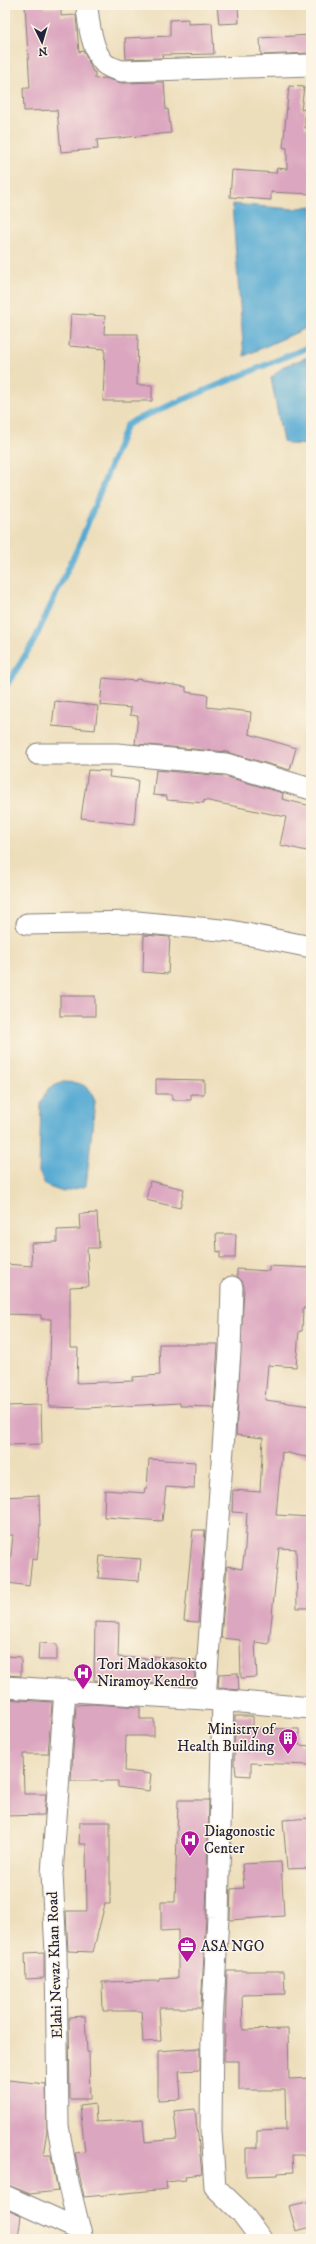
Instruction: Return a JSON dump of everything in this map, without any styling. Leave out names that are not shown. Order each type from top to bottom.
[{"type":"street","points":[[87,5],[89,30],[104,63],[112,68],[122,71],[311,65]]},
{"type":"street","points":[[38,754],[117,754],[226,764],[311,789]]},
{"type":"street","points":[[27,924],[137,922],[231,931],[311,947]]},
{"type":"street","points":[[232,1287],[214,1700],[218,1917],[212,2024],[211,2132],[215,2187],[241,2212],[261,2239]]},
{"type":"street","points":[[5,1687],[214,1700],[311,1708]]},
{"type":"street","name":"Elahi Newaz Khan Road","points":[[65,1690],[52,1874],[56,1953],[58,2126],[68,2182],[81,2235]]},
{"type":"street","points":[[5,2196],[81,2235]]},
{"type":"water","points":[[232,204],[293,209],[311,206],[311,326],[244,356]]},
{"type":"water","points":[[311,356],[311,445],[289,444],[283,441],[271,378],[284,366]]},
{"type":"water","points":[[63,1082],[83,1085],[95,1101],[86,1186],[63,1192],[46,1186],[39,1172],[41,1103],[48,1089]]},
{"type":"building","points":[[25,5],[45,5],[45,8],[61,7],[61,16],[76,15],[79,52],[84,51],[93,72],[95,72],[95,79],[105,78],[122,83],[164,82],[166,110],[168,109],[171,133],[97,140],[98,149],[61,152],[57,110],[24,111],[23,88],[30,88]]},
{"type":"building","points":[[217,5],[238,5],[239,23],[219,24]]},
{"type":"building","points":[[188,19],[188,24],[212,23],[214,54],[162,55],[163,58],[126,59],[125,38],[170,36],[170,20]]},
{"type":"building","points":[[311,35],[311,53],[261,55],[260,38]]},
{"type":"building","points":[[289,86],[304,87],[301,110],[305,109],[305,128],[311,128],[311,194],[271,192],[271,200],[230,197],[232,170],[276,173],[277,168],[287,169],[287,148],[283,147]]},
{"type":"building","points":[[71,314],[105,316],[104,334],[138,334],[137,385],[152,385],[152,401],[103,401],[105,349],[69,346]]},
{"type":"building","points":[[103,678],[136,681],[136,679],[186,687],[186,692],[208,695],[207,707],[251,712],[249,734],[296,748],[290,770],[227,752],[135,744],[138,716],[130,715],[131,708],[100,705]]},
{"type":"building","points":[[55,701],[98,706],[95,730],[52,726]]},
{"type":"building","points":[[88,770],[110,771],[109,777],[138,780],[134,824],[81,818]]},
{"type":"building","points":[[156,770],[224,776],[283,793],[282,799],[311,806],[311,852],[280,845],[286,817],[204,800],[204,803],[167,800],[167,796],[153,795]]},
{"type":"building","points":[[144,935],[170,937],[168,974],[143,972]]},
{"type":"building","points":[[60,996],[95,996],[95,1016],[60,1016]]},
{"type":"building","points":[[156,1079],[204,1080],[204,1094],[191,1094],[191,1100],[172,1100],[172,1094],[156,1094]]},
{"type":"building","points":[[150,1181],[184,1189],[180,1208],[146,1200]]},
{"type":"building","points":[[97,1213],[99,1248],[87,1248],[89,1286],[70,1287],[70,1348],[78,1348],[77,1383],[133,1381],[133,1377],[160,1375],[159,1344],[218,1344],[214,1410],[212,1407],[180,1406],[180,1403],[87,1408],[49,1407],[51,1319],[41,1319],[41,1315],[5,1314],[5,1264],[32,1266],[31,1243],[57,1242],[57,1230],[80,1229],[79,1214]]},
{"type":"building","points":[[216,1234],[236,1234],[235,1258],[220,1258],[220,1251],[217,1252]]},
{"type":"building","points":[[269,1266],[311,1268],[311,1308],[303,1308],[302,1331],[299,1331],[296,1367],[268,1365],[265,1400],[311,1406],[311,1458],[282,1452],[276,1515],[311,1517],[309,1546],[311,1546],[311,1608],[297,1608],[296,1549],[279,1548],[269,1644],[255,1642],[257,1677],[241,1678],[240,1640],[221,1638],[227,1566],[242,1569],[245,1548],[247,1513],[232,1512],[233,1490],[260,1492],[263,1438],[236,1435],[244,1287],[242,1281],[237,1276],[237,1269],[269,1271]]},
{"type":"building","points":[[41,1405],[42,1444],[5,1445],[5,1406]]},
{"type":"building","points":[[149,1459],[195,1462],[194,1489],[166,1487],[162,1521],[104,1517],[105,1490],[144,1493],[145,1488],[147,1488]]},
{"type":"building","points":[[39,1495],[40,1528],[37,1560],[32,1559],[29,1586],[8,1583],[13,1535],[5,1535],[5,1497]]},
{"type":"building","points":[[193,1530],[205,1530],[198,1622],[184,1621]]},
{"type":"building","points":[[100,1556],[141,1559],[139,1581],[98,1578]]},
{"type":"building","points":[[95,1622],[119,1623],[118,1657],[154,1659],[154,1656],[196,1660],[194,1686],[94,1680]]},
{"type":"building","points":[[39,1643],[57,1644],[57,1660],[38,1660]]},
{"type":"building","points":[[5,1656],[21,1657],[21,1676],[5,1675]]},
{"type":"building","points":[[238,1673],[239,1690],[218,1688],[219,1674]]},
{"type":"building","points":[[5,1699],[52,1702],[48,1754],[23,1754],[24,1794],[46,1794],[44,1815],[5,1816],[5,1758],[7,1758]]},
{"type":"building","points":[[93,1704],[140,1707],[140,1719],[154,1719],[154,1736],[126,1736],[125,1771],[151,1774],[149,1791],[118,1787],[118,1781],[71,1781],[76,1705]]},
{"type":"building","points":[[235,1716],[253,1716],[253,1728],[299,1729],[299,1745],[311,1746],[311,1765],[251,1763],[251,1776],[236,1775],[234,1765]]},
{"type":"building","points":[[178,1800],[209,1800],[206,1917],[201,2008],[159,2008],[161,2041],[143,2042],[141,2011],[103,2011],[102,1982],[160,1981],[160,1979],[178,1978],[178,1930],[161,1931],[161,1902],[175,1902]]},
{"type":"building","points":[[311,1818],[311,1868],[287,1869],[283,1820]]},
{"type":"building","points":[[80,1822],[110,1822],[110,1904],[105,1904],[93,1952],[68,1951],[66,1911],[87,1911],[86,1844],[79,1844]]},
{"type":"building","points":[[281,1862],[284,1916],[230,1920],[231,1889],[244,1888],[242,1864]]},
{"type":"building","points":[[44,1952],[44,1978],[26,1979],[25,1953]]},
{"type":"building","points":[[227,1971],[284,1971],[285,1994],[242,1995],[243,2030],[288,2029],[289,2079],[310,2078],[311,2136],[308,2136],[308,2155],[292,2155],[293,2172],[278,2173],[278,2175],[246,2176],[246,2148],[257,2148],[257,2131],[286,2130],[285,2090],[239,2090],[239,2061],[224,2061]]},
{"type":"building","points":[[85,2016],[87,2052],[89,2052],[90,2099],[70,2099],[69,2017]]},
{"type":"building","points":[[200,2048],[200,2070],[179,2071],[181,2099],[158,2100],[158,2051]]},
{"type":"building","points":[[8,2080],[46,2084],[47,2131],[43,2155],[51,2155],[58,2191],[30,2194],[5,2184],[5,2114]]},
{"type":"building","points":[[95,2104],[96,2122],[143,2119],[145,2142],[177,2139],[174,2111],[195,2109],[202,2174],[185,2176],[186,2180],[166,2182],[167,2189],[84,2197],[75,2153],[85,2152],[80,2106]]},
{"type":"building","points":[[311,2201],[311,2227],[296,2231],[289,2206]]},
{"type":"building","points":[[5,2209],[21,2216],[18,2239],[5,2239]]},
{"type":"waterway","points":[[5,688],[34,641],[80,543],[126,426],[135,420],[311,346]]},
{"type":"place","name":"Tori Madokasokto Niramoy Kendro","points":[[83,1690]]},
{"type":"place","name":"Ministry of Health Building","points":[[288,1755]]},
{"type":"place","name":"Diagonostic Center","points":[[190,1857]]},
{"type":"place","name":"ASA NGO","points":[[187,1963]]}]
